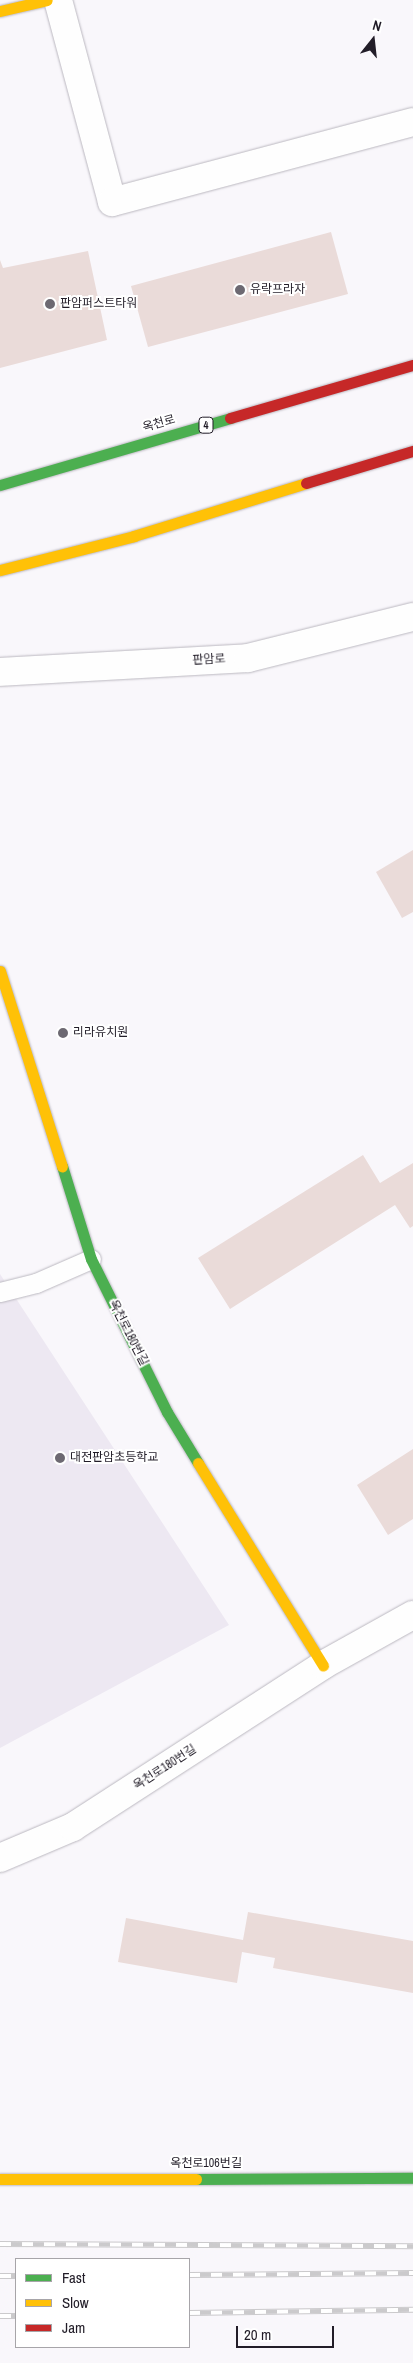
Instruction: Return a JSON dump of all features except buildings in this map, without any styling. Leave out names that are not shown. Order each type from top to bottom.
[{"type":"street","points":[[0,11],[47,0]]},
{"type":"street","points":[[58,0],[112,202],[413,122]]},
{"type":"street","name":"옥천로","points":[[0,485],[413,365]]},
{"type":"street","points":[[0,570],[134,536],[413,451]]},
{"type":"street","name":"판암로","points":[[0,672],[248,658],[413,617]]},
{"type":"street","name":"옥천로180번길","points":[[0,971],[91,1259],[167,1412],[323,1665]]},
{"type":"street","name":"옥천로180번길","points":[[0,1858],[73,1827],[323,1665],[413,1615]]},
{"type":"street","name":"옥천로106번길","points":[[0,2179],[413,2178]]},
{"type":"lane","points":[[0,1292],[28,1286],[91,1259]]},
{"type":"shaded area","name":"대전판암초등학교","points":[[0,1274],[229,1625],[0,1748]]},
{"type":"railway","points":[[0,2244],[413,2246]]},
{"type":"railway","points":[[190,2275],[413,2273]]},
{"type":"railway","points":[[0,2276],[15,2276]]},
{"type":"railway","points":[[190,2313],[413,2310]]},
{"type":"railway","points":[[0,2316],[15,2316]]},
{"type":"traffic: fast","points":[[0,485],[230,418]]},
{"type":"traffic: fast","points":[[62,1166],[91,1259],[167,1412],[198,1463]]},
{"type":"traffic: fast","points":[[196,2179],[413,2178]]},
{"type":"traffic: slow","points":[[0,11],[47,0]]},
{"type":"traffic: slow","points":[[0,570],[134,536],[306,483]]},
{"type":"traffic: slow","points":[[0,971],[62,1166]]},
{"type":"traffic: slow","points":[[198,1463],[323,1665]]},
{"type":"traffic: slow","points":[[0,2179],[196,2179]]},
{"type":"traffic: jam","points":[[230,418],[413,365]]},
{"type":"traffic: jam","points":[[306,483],[413,451]]},
{"type":"place","name":"유락프라자","points":[[240,290]]},
{"type":"place","name":"판암퍼스트타워","points":[[50,304]]},
{"type":"place","name":"리라유치원","points":[[63,1033]]},
{"type":"place","name":"대전판암초등학교","points":[[60,1458]]}]
